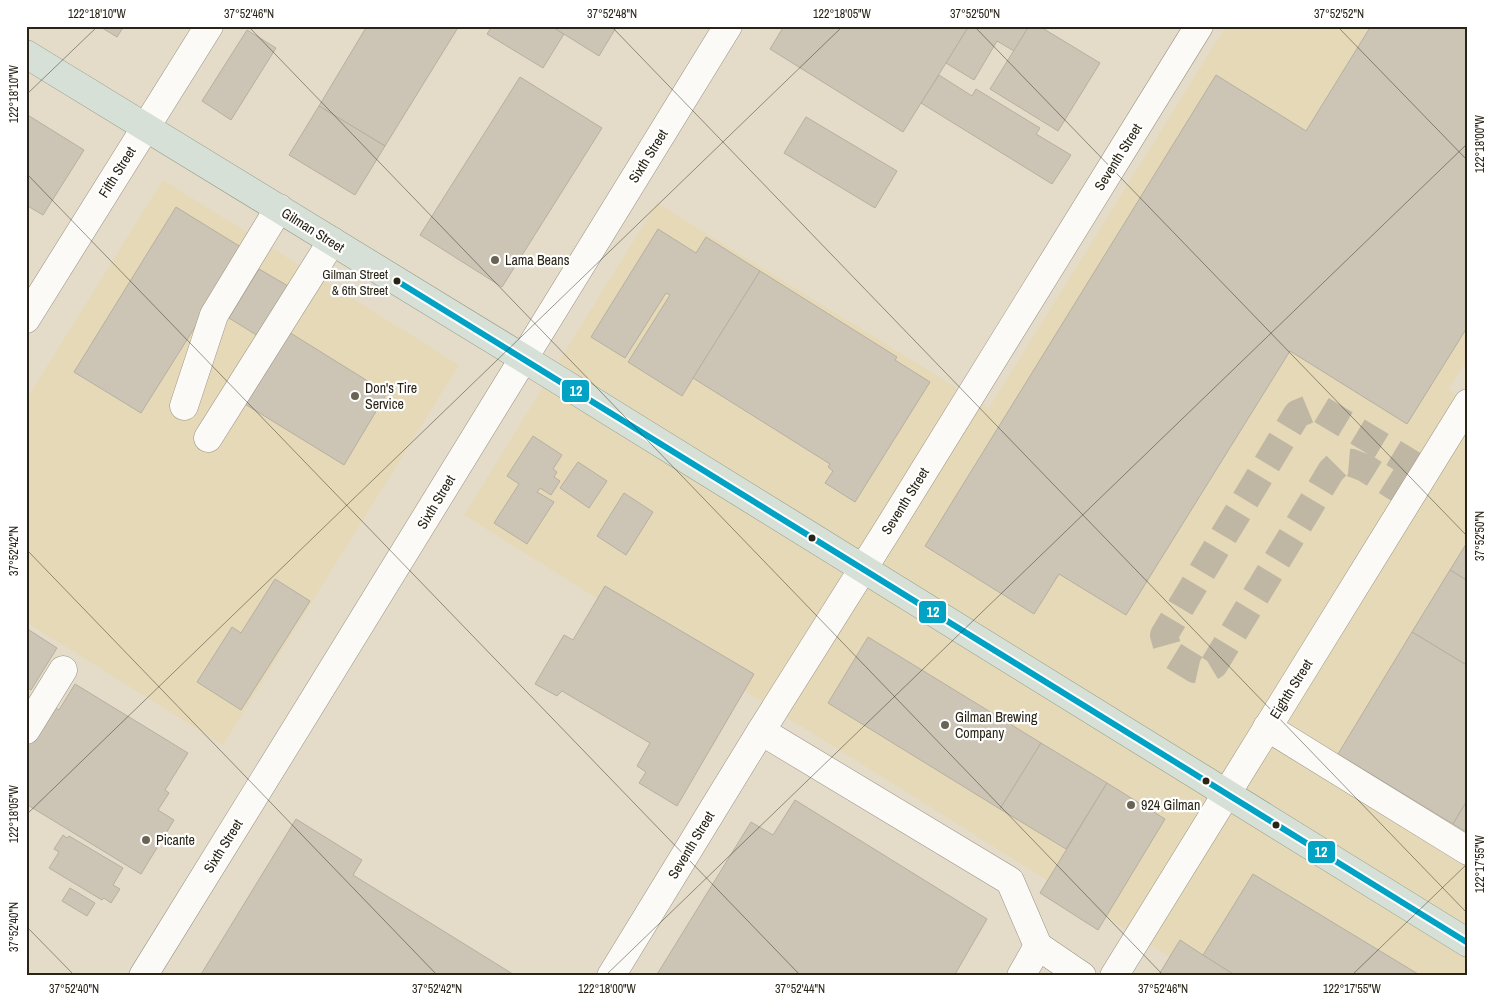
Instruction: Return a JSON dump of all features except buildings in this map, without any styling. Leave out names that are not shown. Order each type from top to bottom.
[{"type":"main road","name":"Gilman Street","points":[[26,54],[523,358],[1468,943]]},
{"type":"street","name":"Fifth Street","points":[[26,319],[209,26]]},
{"type":"street","name":"Sixth Street","points":[[143,976],[728,26]]},
{"type":"street","name":"Seventh Street","points":[[612,976],[760,731],[863,569],[1199,26]]},
{"type":"street","points":[[184,406],[214,315],[278,208]]},
{"type":"street","points":[[208,438],[332,241]]},
{"type":"street","name":"Eighth Street","points":[[1114,976],[1468,403]]},
{"type":"street","points":[[26,730],[63,670]]},
{"type":"street","points":[[1267,727],[1468,851]]},
{"type":"street","points":[[760,731],[1010,881],[1038,946],[1082,976]]},
{"type":"street","points":[[1022,976],[1038,946]]},
{"type":"shaded area","points":[[1226,26],[1468,26],[1468,358],[1448,390],[1468,402],[1468,976],[1200,976],[464,515],[657,203],[989,408]]},
{"type":"shaded area","points":[[163,180],[459,365],[223,745],[26,622],[26,400]]},
{"type":"tunnel","points":[[1410,496],[1365,468],[1352,463],[1340,462],[1331,471],[1214,665],[1204,671],[1195,669],[1169,653],[1164,635],[1297,414],[1309,409],[1320,409],[1425,472]]},
{"type":"transit line","name":"12","points":[[397,281],[1468,943]]},
{"type":"place","name":"Lama Beans","points":[[495,260]]},
{"type":"place","name":"Gilman Street & 6th Street","points":[[397,281]]},
{"type":"place","name":"Don's Tire Service","points":[[355,396]]},
{"type":"place","name":"Gilman Brewing Company","points":[[945,725]]},
{"type":"place","name":"924 Gilman","points":[[1131,805]]},
{"type":"place","name":"Picante","points":[[146,840]]}]
